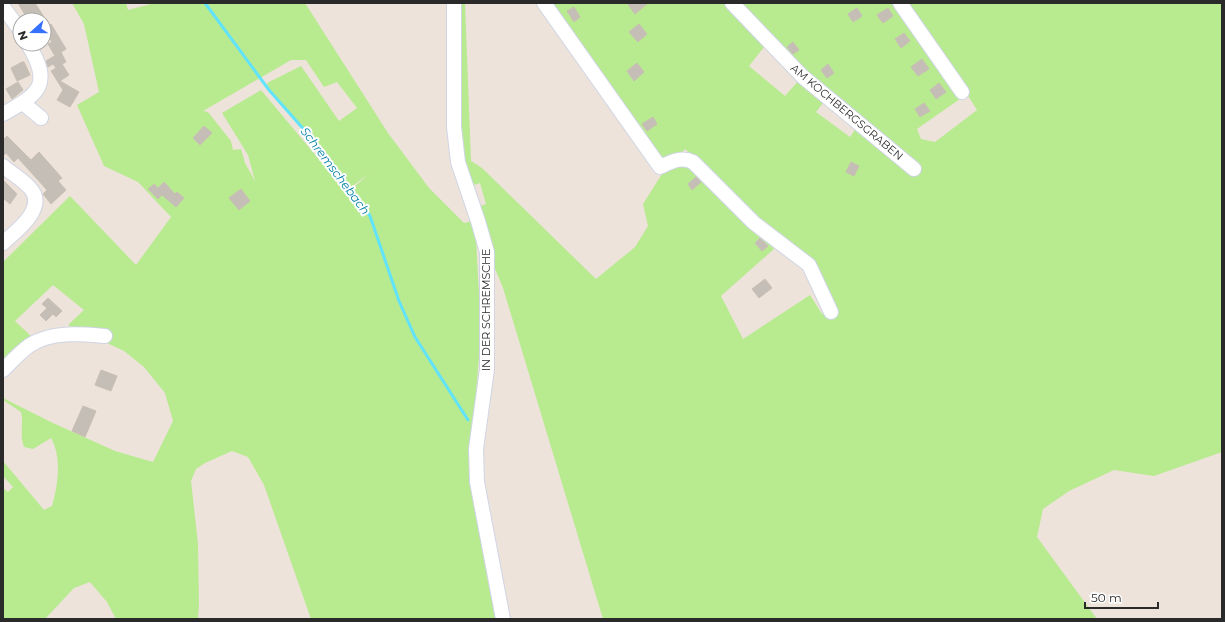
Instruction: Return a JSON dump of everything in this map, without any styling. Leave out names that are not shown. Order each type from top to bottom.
[{"type":"street","name":"IN DER SCHREMSCHE","points":[[454,3],[454,127],[456,148],[458,162],[487,252],[487,369],[476,449],[477,482],[503,619]]},
{"type":"street","points":[[544,3],[660,167],[680,159],[687,159],[693,162],[754,223],[808,266],[831,312]]},
{"type":"street","name":"AM KOCHBERGSGRABEN","points":[[732,3],[803,77],[914,169]]},
{"type":"street","points":[[900,3],[962,92]]},
{"type":"street","points":[[3,7],[12,19]]},
{"type":"street","points":[[3,114],[23,103],[34,94],[40,77],[40,64],[33,52]]},
{"type":"street","points":[[23,103],[41,118]]},
{"type":"street","points":[[3,166],[30,188],[33,193],[35,204],[27,219],[3,243]]},
{"type":"street","points":[[3,370],[30,345],[50,337],[76,333],[105,336]]},
{"type":"green space","points":[[72,3],[126,3],[128,10],[155,3],[305,3],[388,133],[429,188],[464,223],[472,221],[476,239],[481,330],[474,421],[497,619],[311,619],[264,485],[248,457],[232,451],[205,463],[196,469],[191,481],[198,544],[198,619],[116,619],[107,602],[90,582],[74,588],[45,619],[3,619],[3,488],[8,492],[13,487],[3,476],[3,461],[44,510],[52,506],[56,489],[58,462],[57,454],[51,438],[33,449],[24,447],[22,438],[21,412],[3,400],[3,398],[53,423],[115,451],[153,462],[173,421],[165,393],[144,367],[124,351],[68,325],[84,310],[53,285],[15,321],[33,338],[3,368],[3,262],[70,196],[136,265],[171,217],[138,182],[104,166],[77,105],[99,92],[84,24]],"holes":[[[291,60],[306,60],[324,87],[337,82],[357,108],[339,121],[301,66],[267,83],[269,90],[322,150],[350,188],[370,173],[347,193],[261,90],[222,113],[248,155],[255,181],[245,163],[241,149],[233,150],[231,141],[208,112],[203,111]]]},
{"type":"green space","points":[[458,3],[465,3],[471,161],[482,168],[596,279],[635,247],[648,226],[643,204],[662,174],[536,3],[1222,3],[1222,452],[1154,476],[1114,470],[1069,491],[1043,509],[1037,537],[1097,619],[603,619],[503,288],[491,259],[478,207],[486,204],[480,183],[471,186],[459,140]],"holes":[[[772,37],[829,91],[862,119],[850,137],[816,112],[823,103],[799,80],[785,96],[749,66]],[[967,94],[977,110],[935,142],[921,139],[917,129]],[[685,149],[823,283],[834,307],[822,314],[810,295],[743,339],[721,296],[774,249],[691,166],[683,151]]]},
{"type":"building","points":[[18,3],[35,3],[41,12],[23,12]]},
{"type":"building","points":[[627,3],[648,3],[635,14]]},
{"type":"building","points":[[574,7],[580,17],[574,22],[567,11]]},
{"type":"building","points":[[857,8],[862,16],[853,22],[848,14]]},
{"type":"building","points":[[888,8],[893,16],[883,23],[877,15]]},
{"type":"building","points":[[639,24],[647,34],[638,42],[629,32]]},
{"type":"building","points":[[52,26],[66,49],[55,56],[52,51]]},
{"type":"building","points":[[904,33],[910,41],[901,48],[895,39]]},
{"type":"building","points":[[793,42],[799,50],[793,54],[787,47]]},
{"type":"building","points":[[61,52],[66,62],[62,64],[69,75],[60,81],[79,92],[70,107],[57,100],[63,90],[51,71],[56,68],[53,64],[48,67],[46,61]]},
{"type":"building","points":[[922,59],[929,69],[918,76],[911,67]]},
{"type":"building","points":[[24,62],[30,75],[17,81],[11,68]]},
{"type":"building","points":[[637,63],[644,72],[634,81],[627,71]]},
{"type":"building","points":[[828,64],[834,73],[827,78],[821,70]]},
{"type":"building","points":[[18,82],[23,90],[12,99],[6,89]]},
{"type":"building","points":[[939,83],[946,92],[936,99],[930,90]]},
{"type":"building","points":[[924,103],[930,111],[920,117],[915,109]]},
{"type":"building","points":[[653,117],[657,124],[647,131],[642,124]]},
{"type":"building","points":[[204,126],[212,133],[200,145],[193,138]]},
{"type":"building","points":[[7,136],[31,160],[39,152],[62,178],[58,181],[66,190],[51,204],[43,194],[47,190],[18,158],[14,162],[6,153],[3,156],[3,140]]},
{"type":"building","points":[[851,162],[859,166],[854,176],[846,172]]},
{"type":"building","points":[[696,177],[701,182],[692,190],[688,184]]},
{"type":"building","points":[[3,180],[17,194],[10,204],[4,199],[3,201]]},
{"type":"building","points":[[164,182],[175,194],[177,192],[184,198],[176,207],[162,195],[158,199],[148,189],[154,184],[158,188]]},
{"type":"building","points":[[241,189],[250,201],[239,210],[229,198]]},
{"type":"building","points":[[760,238],[768,246],[762,251],[755,243]]},
{"type":"building","points":[[765,279],[772,288],[759,298],[752,289]]},
{"type":"building","points":[[48,298],[62,311],[56,317],[53,314],[46,321],[40,315],[47,308],[42,304]]},
{"type":"building","points":[[101,370],[117,376],[111,391],[95,385]]},
{"type":"building","points":[[83,406],[96,411],[85,437],[72,431]]},
{"type":"waterway","name":"Schremschebach","points":[[205,3],[269,90],[322,150],[370,216],[399,301],[415,337],[468,420]]}]
